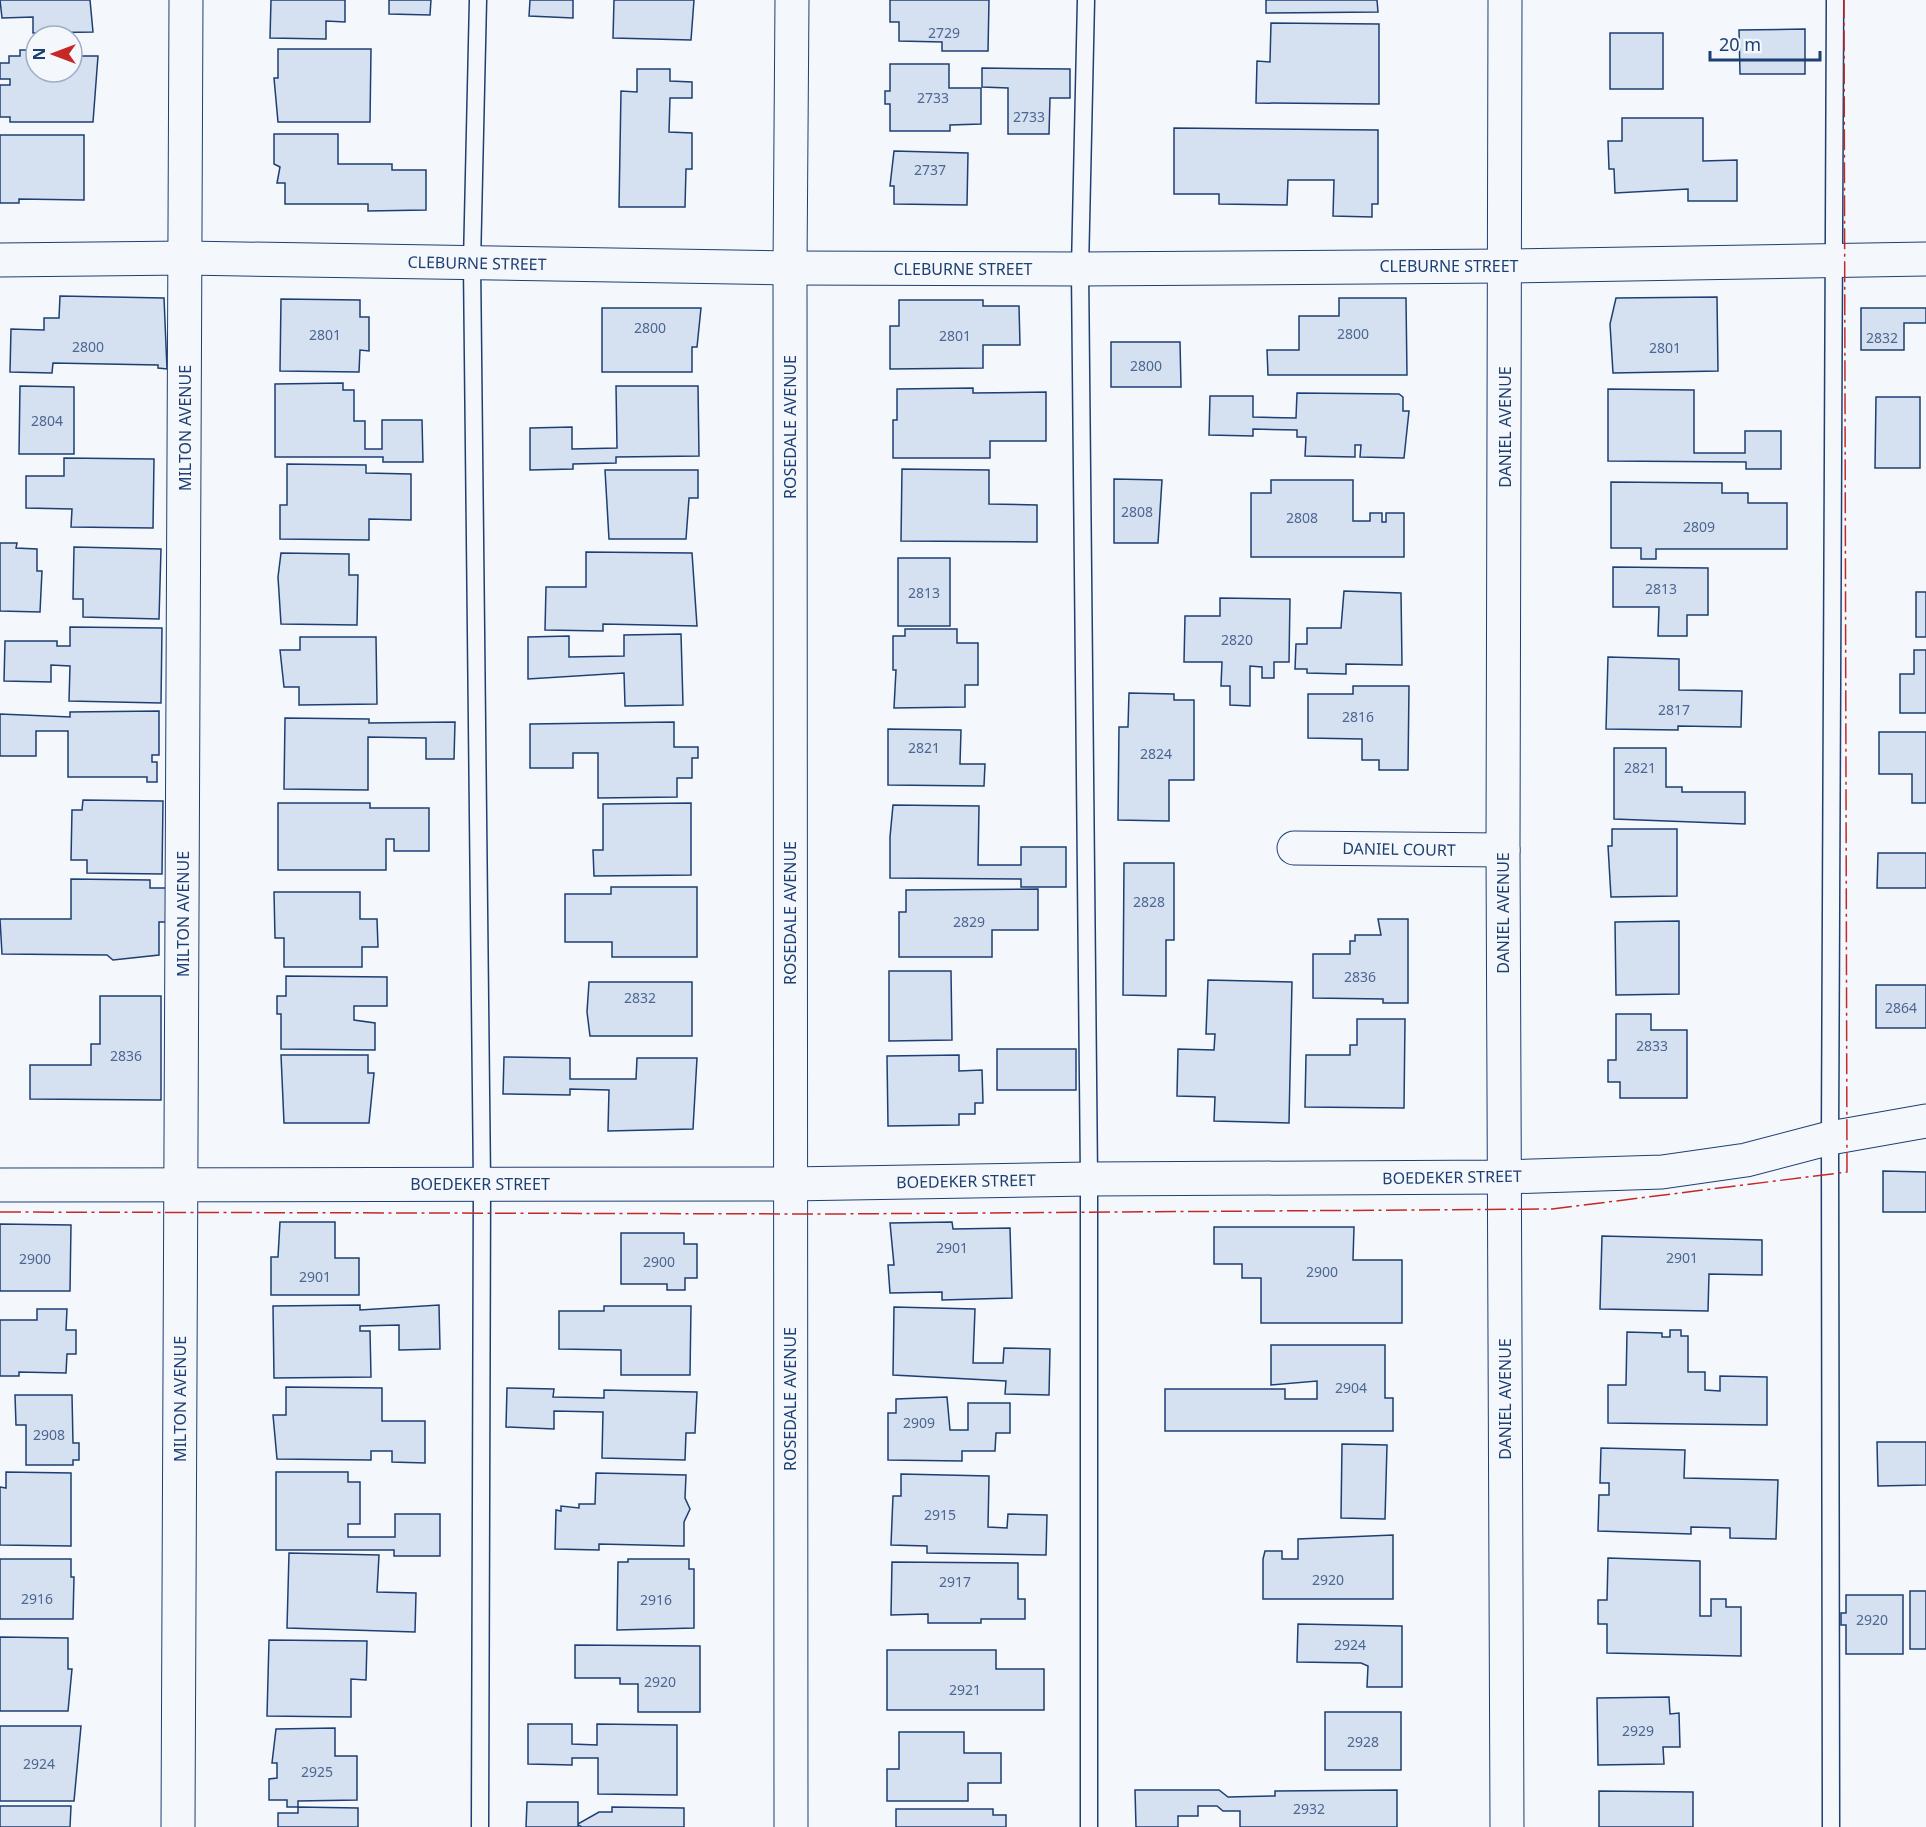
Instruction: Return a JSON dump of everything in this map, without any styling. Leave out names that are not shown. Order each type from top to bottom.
[{"type":"street","name":"MILTON AVENUE","points":[[178,1827],[186,0]]},
{"type":"street","name":"ROSEDALE AVENUE","points":[[791,1827],[789,1184],[792,0]]},
{"type":"street","name":"DANIEL AVENUE","points":[[1505,0],[1503,850],[1507,1827]]},
{"type":"street","name":"CLEBURNE STREET","points":[[0,260],[186,258],[790,268],[1080,269],[1504,266],[1926,259]]},
{"type":"street","name":"DANIEL COURT","points":[[1294,848],[1503,850]]},
{"type":"street","name":"BOEDEKER STREET","points":[[0,1185],[789,1184],[1089,1179],[1504,1177],[1662,1172],[1746,1160],[1830,1138],[1926,1121]]},
{"type":"lane","points":[[478,0],[472,263],[482,1184],[480,1827]]},
{"type":"lane","points":[[1086,0],[1080,269],[1089,1179],[1089,1827]]},
{"type":"lane","points":[[1831,1827],[1830,1138],[1835,0]]},
{"type":"building","points":[[0,0],[90,0],[93,32],[84,32],[84,24],[33,24],[33,17],[2,18]]},
{"type":"building","points":[[271,0],[345,0],[345,22],[326,21],[326,39],[270,38]]},
{"type":"building","points":[[389,0],[431,0],[430,15],[389,14]]},
{"type":"building","points":[[530,0],[573,0],[573,18],[529,16]]},
{"type":"building","points":[[614,0],[694,0],[691,40],[613,38]]},
{"type":"building","points":[[890,0],[989,0],[988,51],[942,51],[942,42],[899,41],[899,22],[890,22]]},
{"type":"building","points":[[1266,0],[1377,0],[1378,12],[1266,13]]},
{"type":"building","points":[[1271,23],[1379,24],[1379,104],[1256,103],[1257,61],[1270,62]]},
{"type":"building","points":[[1805,29],[1805,74],[1740,74],[1739,30]]},
{"type":"building","points":[[1610,33],[1663,33],[1663,89],[1610,89]]},
{"type":"building","points":[[278,49],[371,49],[370,122],[278,122],[274,78],[278,78]]},
{"type":"building","points":[[20,50],[24,50],[24,84],[84,84],[84,56],[98,56],[93,122],[10,122],[10,117],[0,117],[0,85],[10,85],[10,79],[0,79],[0,63],[9,63],[9,56],[20,56]]},
{"type":"building","points":[[890,64],[949,64],[949,88],[981,88],[981,124],[950,125],[950,131],[890,131],[890,104],[885,104],[885,91],[890,91]]},
{"type":"building","points":[[982,68],[1070,69],[1070,98],[1050,98],[1049,134],[1008,134],[1008,88],[982,87]]},
{"type":"building","points":[[637,69],[670,69],[670,81],[692,82],[692,98],[670,98],[669,132],[692,133],[692,169],[686,169],[685,207],[619,207],[621,91],[637,92]]},
{"type":"building","points":[[1622,118],[1703,118],[1703,161],[1737,160],[1737,201],[1688,201],[1688,189],[1615,193],[1614,169],[1609,169],[1608,141],[1622,141]]},
{"type":"building","points":[[1174,128],[1378,130],[1378,204],[1372,204],[1372,217],[1333,216],[1334,180],[1288,180],[1287,205],[1219,204],[1219,194],[1174,194]]},
{"type":"building","points":[[274,134],[338,134],[338,164],[392,164],[392,170],[426,170],[426,210],[368,211],[368,204],[285,204],[285,183],[277,183],[280,167],[274,164]]},
{"type":"building","points":[[0,135],[84,135],[84,200],[19,199],[19,203],[0,203]]},
{"type":"building","points":[[894,151],[968,153],[967,205],[894,204],[894,186],[890,186]]},
{"type":"building","points":[[60,296],[164,298],[167,369],[158,368],[158,365],[53,363],[52,373],[10,372],[11,329],[44,330],[44,318],[59,318]]},
{"type":"building","points":[[1717,297],[1718,371],[1613,373],[1610,324],[1616,298]]},
{"type":"building","points":[[1339,298],[1406,298],[1407,375],[1268,375],[1267,350],[1299,350],[1299,316],[1339,316]]},
{"type":"building","points":[[281,299],[360,300],[360,317],[369,317],[369,351],[360,350],[359,372],[280,371]]},
{"type":"building","points":[[899,300],[983,300],[983,306],[1019,306],[1020,345],[983,345],[983,368],[890,369],[890,326],[899,326]]},
{"type":"building","points":[[602,308],[701,308],[697,347],[692,347],[692,372],[602,372]]},
{"type":"building","points":[[1861,308],[1926,308],[1926,323],[1904,323],[1904,350],[1861,350]]},
{"type":"building","points":[[1111,342],[1180,342],[1181,387],[1111,387]]},
{"type":"building","points":[[343,383],[343,390],[354,390],[354,421],[365,421],[365,449],[382,449],[382,420],[422,420],[423,462],[383,462],[383,457],[275,457],[275,384]]},
{"type":"building","points":[[20,386],[74,387],[74,454],[19,454]]},
{"type":"building","points":[[616,386],[698,386],[699,456],[616,457],[616,463],[573,464],[573,469],[530,470],[530,428],[572,427],[572,449],[617,448]]},
{"type":"building","points":[[973,388],[973,393],[1046,392],[1046,441],[990,441],[990,458],[893,458],[893,420],[897,420],[897,389]]},
{"type":"building","points":[[1608,389],[1694,390],[1694,453],[1745,453],[1745,431],[1781,431],[1781,469],[1746,469],[1746,462],[1608,461]]},
{"type":"building","points":[[1297,393],[1399,394],[1403,397],[1403,411],[1409,411],[1404,458],[1360,457],[1361,445],[1355,445],[1355,457],[1305,456],[1306,437],[1297,437],[1297,430],[1253,429],[1253,436],[1209,435],[1210,396],[1253,396],[1253,417],[1296,418]]},
{"type":"building","points":[[1876,397],[1920,397],[1920,468],[1875,468]]},
{"type":"building","points":[[64,458],[154,459],[153,528],[71,527],[72,509],[26,508],[26,476],[64,476]]},
{"type":"building","points":[[287,464],[366,465],[366,473],[411,474],[411,520],[369,519],[369,540],[280,539],[280,505],[287,505]]},
{"type":"building","points":[[902,469],[989,470],[989,504],[1037,505],[1037,542],[901,541]]},
{"type":"building","points":[[605,470],[698,470],[698,498],[689,498],[686,539],[609,539]]},
{"type":"building","points":[[1114,479],[1162,480],[1158,543],[1114,543]]},
{"type":"building","points":[[1271,480],[1353,480],[1353,521],[1370,521],[1370,513],[1382,513],[1382,522],[1386,522],[1386,513],[1404,513],[1404,557],[1251,557],[1251,493],[1271,493]]},
{"type":"building","points":[[1611,482],[1722,483],[1722,493],[1748,493],[1748,503],[1787,503],[1787,549],[1656,549],[1656,559],[1641,559],[1641,548],[1611,548]]},
{"type":"building","points":[[0,543],[17,543],[16,548],[37,549],[37,571],[42,571],[40,612],[0,611]]},
{"type":"building","points":[[74,547],[161,549],[159,619],[83,617],[83,599],[73,599]]},
{"type":"building","points":[[586,552],[692,553],[697,626],[603,624],[603,631],[545,630],[546,587],[586,587]]},
{"type":"building","points":[[281,553],[349,554],[349,575],[358,575],[357,625],[281,624],[278,577]]},
{"type":"building","points":[[898,558],[950,558],[950,626],[898,626]]},
{"type":"building","points":[[1613,567],[1708,568],[1708,615],[1687,615],[1687,636],[1658,636],[1659,607],[1613,607]]},
{"type":"building","points":[[1344,591],[1401,593],[1402,665],[1346,664],[1346,674],[1307,673],[1307,669],[1295,669],[1296,644],[1307,644],[1307,628],[1341,628]]},
{"type":"building","points":[[1916,592],[1926,592],[1926,637],[1916,637]]},
{"type":"building","points":[[1220,598],[1290,599],[1289,662],[1274,662],[1274,678],[1262,678],[1262,667],[1250,666],[1250,706],[1230,705],[1230,686],[1221,686],[1222,662],[1184,662],[1185,616],[1220,616]]},
{"type":"building","points":[[70,627],[162,628],[161,703],[69,701],[70,666],[51,665],[51,682],[4,681],[5,641],[57,641],[57,646],[70,646]]},
{"type":"building","points":[[905,629],[957,629],[957,643],[978,643],[978,685],[965,685],[965,707],[894,708],[896,670],[893,670],[893,636],[905,636]]},
{"type":"building","points":[[681,634],[683,705],[625,706],[624,673],[528,679],[528,637],[569,636],[569,657],[624,656],[624,635]]},
{"type":"building","points":[[300,637],[376,637],[377,704],[299,705],[299,687],[284,687],[280,650],[300,650]]},
{"type":"building","points":[[1914,650],[1926,650],[1926,713],[1900,713],[1900,674],[1914,674]]},
{"type":"building","points":[[1608,657],[1679,659],[1679,690],[1742,691],[1741,727],[1678,726],[1678,730],[1606,729]]},
{"type":"building","points":[[1353,686],[1409,686],[1408,770],[1379,770],[1379,760],[1362,760],[1362,739],[1308,738],[1308,694],[1353,694]]},
{"type":"building","points":[[1129,693],[1174,694],[1174,700],[1194,700],[1194,780],[1169,780],[1169,821],[1118,820],[1119,727],[1128,727]]},
{"type":"building","points":[[159,711],[159,755],[152,755],[152,762],[157,762],[157,782],[147,782],[147,777],[68,777],[68,731],[36,731],[36,756],[0,756],[0,714],[70,717],[70,712]]},
{"type":"building","points":[[285,718],[369,719],[369,723],[455,722],[454,759],[426,759],[426,738],[368,737],[368,790],[284,789]]},
{"type":"building","points":[[674,722],[674,747],[698,747],[698,758],[692,758],[692,778],[677,778],[677,797],[598,798],[598,753],[573,753],[573,768],[530,768],[530,724]]},
{"type":"building","points":[[888,729],[961,730],[960,764],[985,764],[984,786],[888,785]]},
{"type":"building","points":[[1879,732],[1926,732],[1926,803],[1912,803],[1912,774],[1879,774]]},
{"type":"building","points":[[1614,748],[1666,748],[1666,787],[1682,787],[1682,792],[1745,792],[1745,824],[1614,819]]},
{"type":"building","points":[[83,800],[163,801],[162,874],[87,873],[87,860],[71,860],[72,810],[82,810]]},
{"type":"building","points":[[278,803],[370,803],[370,808],[429,808],[429,851],[394,851],[394,839],[386,839],[386,870],[278,870]]},
{"type":"building","points":[[691,803],[691,875],[594,876],[593,850],[603,850],[603,804]]},
{"type":"building","points":[[893,805],[979,806],[978,865],[1021,865],[1021,847],[1066,847],[1066,887],[1021,887],[1021,879],[890,878]]},
{"type":"building","points":[[1612,829],[1677,829],[1677,896],[1611,897],[1608,846],[1612,846]]},
{"type":"building","points":[[1878,853],[1926,853],[1926,888],[1877,888]]},
{"type":"building","points":[[1124,863],[1174,863],[1174,940],[1166,940],[1166,996],[1123,995]]},
{"type":"building","points":[[71,879],[150,880],[150,888],[167,888],[167,922],[159,922],[159,955],[113,960],[107,955],[2,954],[0,919],[71,919]]},
{"type":"building","points":[[611,887],[697,887],[697,957],[612,957],[612,942],[565,942],[565,894],[611,894]]},
{"type":"building","points":[[1038,889],[1038,930],[992,930],[992,957],[899,957],[899,912],[906,912],[906,890]]},
{"type":"building","points":[[274,892],[360,892],[360,919],[377,919],[378,947],[362,947],[362,967],[284,967],[284,938],[275,938]]},
{"type":"building","points":[[1378,919],[1408,919],[1408,1003],[1383,1003],[1383,999],[1313,998],[1313,954],[1350,954],[1350,941],[1355,941],[1355,935],[1381,935]]},
{"type":"building","points":[[1679,921],[1679,994],[1616,995],[1615,922]]},
{"type":"building","points":[[889,971],[951,971],[952,1040],[889,1041]]},
{"type":"building","points":[[286,976],[387,977],[387,1006],[354,1006],[354,1020],[375,1023],[375,1050],[281,1049],[281,1014],[277,1014],[277,996],[286,996]]},
{"type":"building","points":[[1208,980],[1292,982],[1289,1123],[1214,1121],[1215,1097],[1177,1096],[1178,1049],[1214,1050],[1215,1034],[1206,1034]]},
{"type":"building","points":[[589,982],[692,982],[692,1036],[590,1036],[587,1012]]},
{"type":"building","points":[[1876,985],[1926,985],[1926,1028],[1876,1028]]},
{"type":"building","points":[[100,996],[161,996],[161,1100],[30,1099],[30,1065],[91,1065],[91,1044],[100,1044]]},
{"type":"building","points":[[1616,1014],[1651,1014],[1651,1030],[1687,1030],[1687,1098],[1620,1098],[1620,1082],[1608,1082],[1608,1060],[1616,1060]]},
{"type":"building","points":[[1357,1019],[1405,1019],[1404,1108],[1305,1107],[1306,1055],[1350,1055],[1350,1045],[1357,1045]]},
{"type":"building","points":[[997,1049],[1076,1049],[1076,1090],[997,1090]]},
{"type":"building","points":[[281,1055],[368,1055],[368,1073],[374,1073],[369,1123],[284,1123]]},
{"type":"building","points":[[959,1055],[959,1071],[982,1070],[983,1103],[975,1103],[975,1114],[959,1114],[959,1125],[888,1126],[887,1056]]},
{"type":"building","points":[[504,1057],[570,1058],[570,1079],[636,1079],[637,1058],[697,1058],[693,1129],[608,1131],[609,1090],[570,1089],[570,1095],[503,1094]]},
{"type":"building","points":[[1883,1171],[1926,1172],[1926,1212],[1883,1212]]},
{"type":"building","points":[[280,1222],[335,1222],[335,1258],[359,1258],[359,1295],[271,1295],[271,1257],[278,1257]]},
{"type":"building","points":[[952,1222],[953,1229],[1010,1228],[1012,1298],[942,1300],[942,1292],[890,1293],[888,1265],[894,1265],[890,1223]]},
{"type":"building","points":[[0,1224],[71,1225],[70,1291],[0,1291]]},
{"type":"building","points":[[1214,1227],[1354,1227],[1353,1260],[1402,1260],[1402,1323],[1261,1323],[1261,1278],[1242,1278],[1242,1264],[1214,1264]]},
{"type":"building","points":[[621,1233],[684,1233],[684,1244],[697,1244],[697,1278],[685,1278],[685,1290],[667,1290],[667,1284],[621,1284]]},
{"type":"building","points":[[1602,1236],[1762,1240],[1762,1275],[1709,1274],[1708,1311],[1600,1309]]},
{"type":"building","points":[[360,1305],[360,1310],[439,1305],[440,1349],[399,1350],[399,1325],[360,1326],[360,1331],[370,1331],[371,1377],[274,1378],[273,1306]]},
{"type":"building","points":[[604,1306],[691,1306],[690,1375],[621,1375],[621,1350],[559,1349],[559,1311],[604,1311]]},
{"type":"building","points":[[894,1307],[975,1309],[973,1363],[1003,1363],[1004,1348],[1050,1349],[1049,1395],[1005,1394],[1006,1381],[893,1375]]},
{"type":"building","points":[[37,1309],[67,1309],[66,1330],[76,1330],[76,1354],[67,1354],[66,1373],[19,1372],[19,1376],[0,1376],[0,1320],[37,1320]]},
{"type":"building","points":[[1670,1330],[1681,1330],[1681,1336],[1688,1336],[1688,1372],[1705,1372],[1705,1390],[1720,1391],[1720,1376],[1767,1377],[1767,1425],[1608,1423],[1608,1385],[1626,1385],[1627,1332],[1662,1333],[1662,1337],[1670,1337]]},
{"type":"building","points":[[1271,1345],[1385,1345],[1385,1398],[1393,1398],[1393,1431],[1165,1431],[1165,1389],[1285,1389],[1285,1399],[1317,1399],[1317,1381],[1271,1385]]},
{"type":"building","points":[[286,1387],[382,1388],[382,1421],[425,1421],[425,1463],[392,1462],[392,1451],[371,1451],[371,1460],[277,1459],[273,1415],[286,1415]]},
{"type":"building","points":[[507,1388],[554,1389],[553,1397],[604,1398],[604,1390],[697,1392],[695,1433],[686,1433],[685,1460],[602,1458],[603,1412],[554,1411],[554,1429],[506,1427]]},
{"type":"building","points":[[15,1395],[72,1395],[73,1443],[79,1443],[79,1460],[73,1460],[73,1465],[26,1465],[26,1425],[16,1425]]},
{"type":"building","points":[[947,1397],[950,1430],[968,1430],[968,1403],[1010,1403],[1010,1433],[996,1433],[995,1451],[962,1451],[962,1461],[888,1460],[888,1413],[896,1413],[896,1399]]},
{"type":"building","points":[[1877,1442],[1926,1442],[1926,1485],[1878,1486]]},
{"type":"building","points":[[1342,1444],[1387,1445],[1385,1519],[1341,1518]]},
{"type":"building","points":[[1601,1448],[1685,1450],[1684,1478],[1778,1480],[1776,1539],[1730,1538],[1730,1528],[1691,1527],[1691,1534],[1598,1531],[1599,1495],[1609,1495],[1609,1483],[1600,1483]]},
{"type":"building","points":[[6,1472],[71,1473],[71,1546],[0,1545],[0,1487],[6,1488]]},
{"type":"building","points":[[276,1472],[348,1472],[348,1482],[360,1482],[360,1524],[348,1524],[348,1537],[395,1537],[395,1514],[440,1514],[440,1556],[394,1556],[394,1550],[276,1550]]},
{"type":"building","points":[[596,1473],[686,1475],[685,1498],[690,1509],[684,1522],[684,1546],[599,1544],[599,1550],[555,1549],[556,1510],[561,1511],[561,1506],[579,1508],[579,1504],[595,1504]]},
{"type":"building","points":[[901,1474],[989,1476],[988,1527],[1007,1528],[1008,1514],[1047,1515],[1046,1555],[927,1553],[927,1546],[891,1545],[893,1496],[901,1496]]},
{"type":"building","points":[[1393,1535],[1393,1599],[1263,1599],[1265,1551],[1282,1551],[1282,1559],[1298,1559],[1298,1539]]},
{"type":"building","points":[[289,1553],[379,1555],[377,1592],[416,1593],[415,1632],[287,1628]]},
{"type":"building","points":[[1608,1558],[1700,1561],[1700,1616],[1711,1616],[1711,1599],[1726,1599],[1726,1607],[1741,1607],[1741,1656],[1607,1653],[1607,1624],[1598,1624],[1598,1600],[1607,1600]]},
{"type":"building","points":[[0,1559],[71,1559],[71,1577],[74,1577],[73,1619],[0,1619]]},
{"type":"building","points":[[628,1559],[689,1559],[689,1569],[694,1569],[694,1628],[617,1630],[618,1562],[628,1562]]},
{"type":"building","points":[[892,1562],[1018,1563],[1018,1599],[1025,1599],[1025,1619],[981,1619],[981,1623],[928,1623],[928,1614],[891,1615]]},
{"type":"building","points":[[1910,1591],[1926,1591],[1926,1649],[1910,1649]]},
{"type":"building","points":[[1846,1595],[1903,1595],[1903,1654],[1846,1654],[1846,1625],[1841,1625],[1841,1613],[1846,1613]]},
{"type":"building","points":[[1298,1624],[1402,1626],[1402,1687],[1367,1687],[1368,1666],[1361,1663],[1297,1662]]},
{"type":"building","points":[[0,1637],[68,1638],[68,1669],[72,1669],[68,1711],[0,1711]]},
{"type":"building","points":[[269,1640],[367,1641],[366,1680],[351,1679],[351,1717],[267,1716]]},
{"type":"building","points":[[575,1645],[700,1646],[700,1712],[638,1712],[638,1684],[620,1684],[620,1678],[575,1678]]},
{"type":"building","points":[[887,1650],[996,1650],[996,1669],[1044,1669],[1044,1710],[887,1710]]},
{"type":"building","points":[[1669,1697],[1670,1714],[1679,1713],[1680,1747],[1663,1747],[1664,1764],[1598,1765],[1597,1698]]},
{"type":"building","points":[[1325,1712],[1401,1712],[1401,1770],[1325,1770]]},
{"type":"building","points":[[528,1724],[572,1724],[572,1744],[597,1745],[597,1724],[677,1725],[677,1795],[598,1794],[598,1758],[572,1758],[572,1765],[528,1764]]},
{"type":"building","points":[[0,1726],[81,1726],[74,1801],[0,1801]]},
{"type":"building","points":[[335,1728],[335,1756],[357,1756],[357,1800],[298,1801],[298,1807],[287,1807],[287,1800],[269,1800],[269,1779],[277,1778],[277,1763],[272,1763],[276,1729]]},
{"type":"building","points":[[899,1732],[964,1732],[964,1753],[1001,1753],[1001,1783],[968,1783],[968,1801],[887,1801],[887,1769],[899,1769]]},
{"type":"building","points":[[1135,1790],[1219,1790],[1228,1797],[1275,1796],[1275,1791],[1397,1790],[1397,1827],[1240,1827],[1240,1811],[1223,1811],[1217,1806],[1198,1806],[1198,1816],[1178,1816],[1178,1827],[1136,1827]]},
{"type":"building","points":[[1599,1791],[1693,1792],[1693,1827],[1599,1827]]},
{"type":"building","points":[[527,1802],[578,1802],[578,1824],[599,1812],[612,1812],[612,1807],[684,1808],[684,1827],[582,1827],[578,1825],[578,1827],[526,1827]]},
{"type":"building","points":[[0,1806],[71,1806],[70,1827],[0,1827]]},
{"type":"building","points":[[298,1807],[358,1808],[358,1827],[278,1827],[278,1813],[298,1813]]},
{"type":"building","points":[[896,1809],[993,1809],[993,1815],[1006,1815],[1006,1827],[896,1827]]},
{"type":"power","points":[[0,1212],[831,1214],[1552,1209],[1847,1172],[1844,0]]}]
